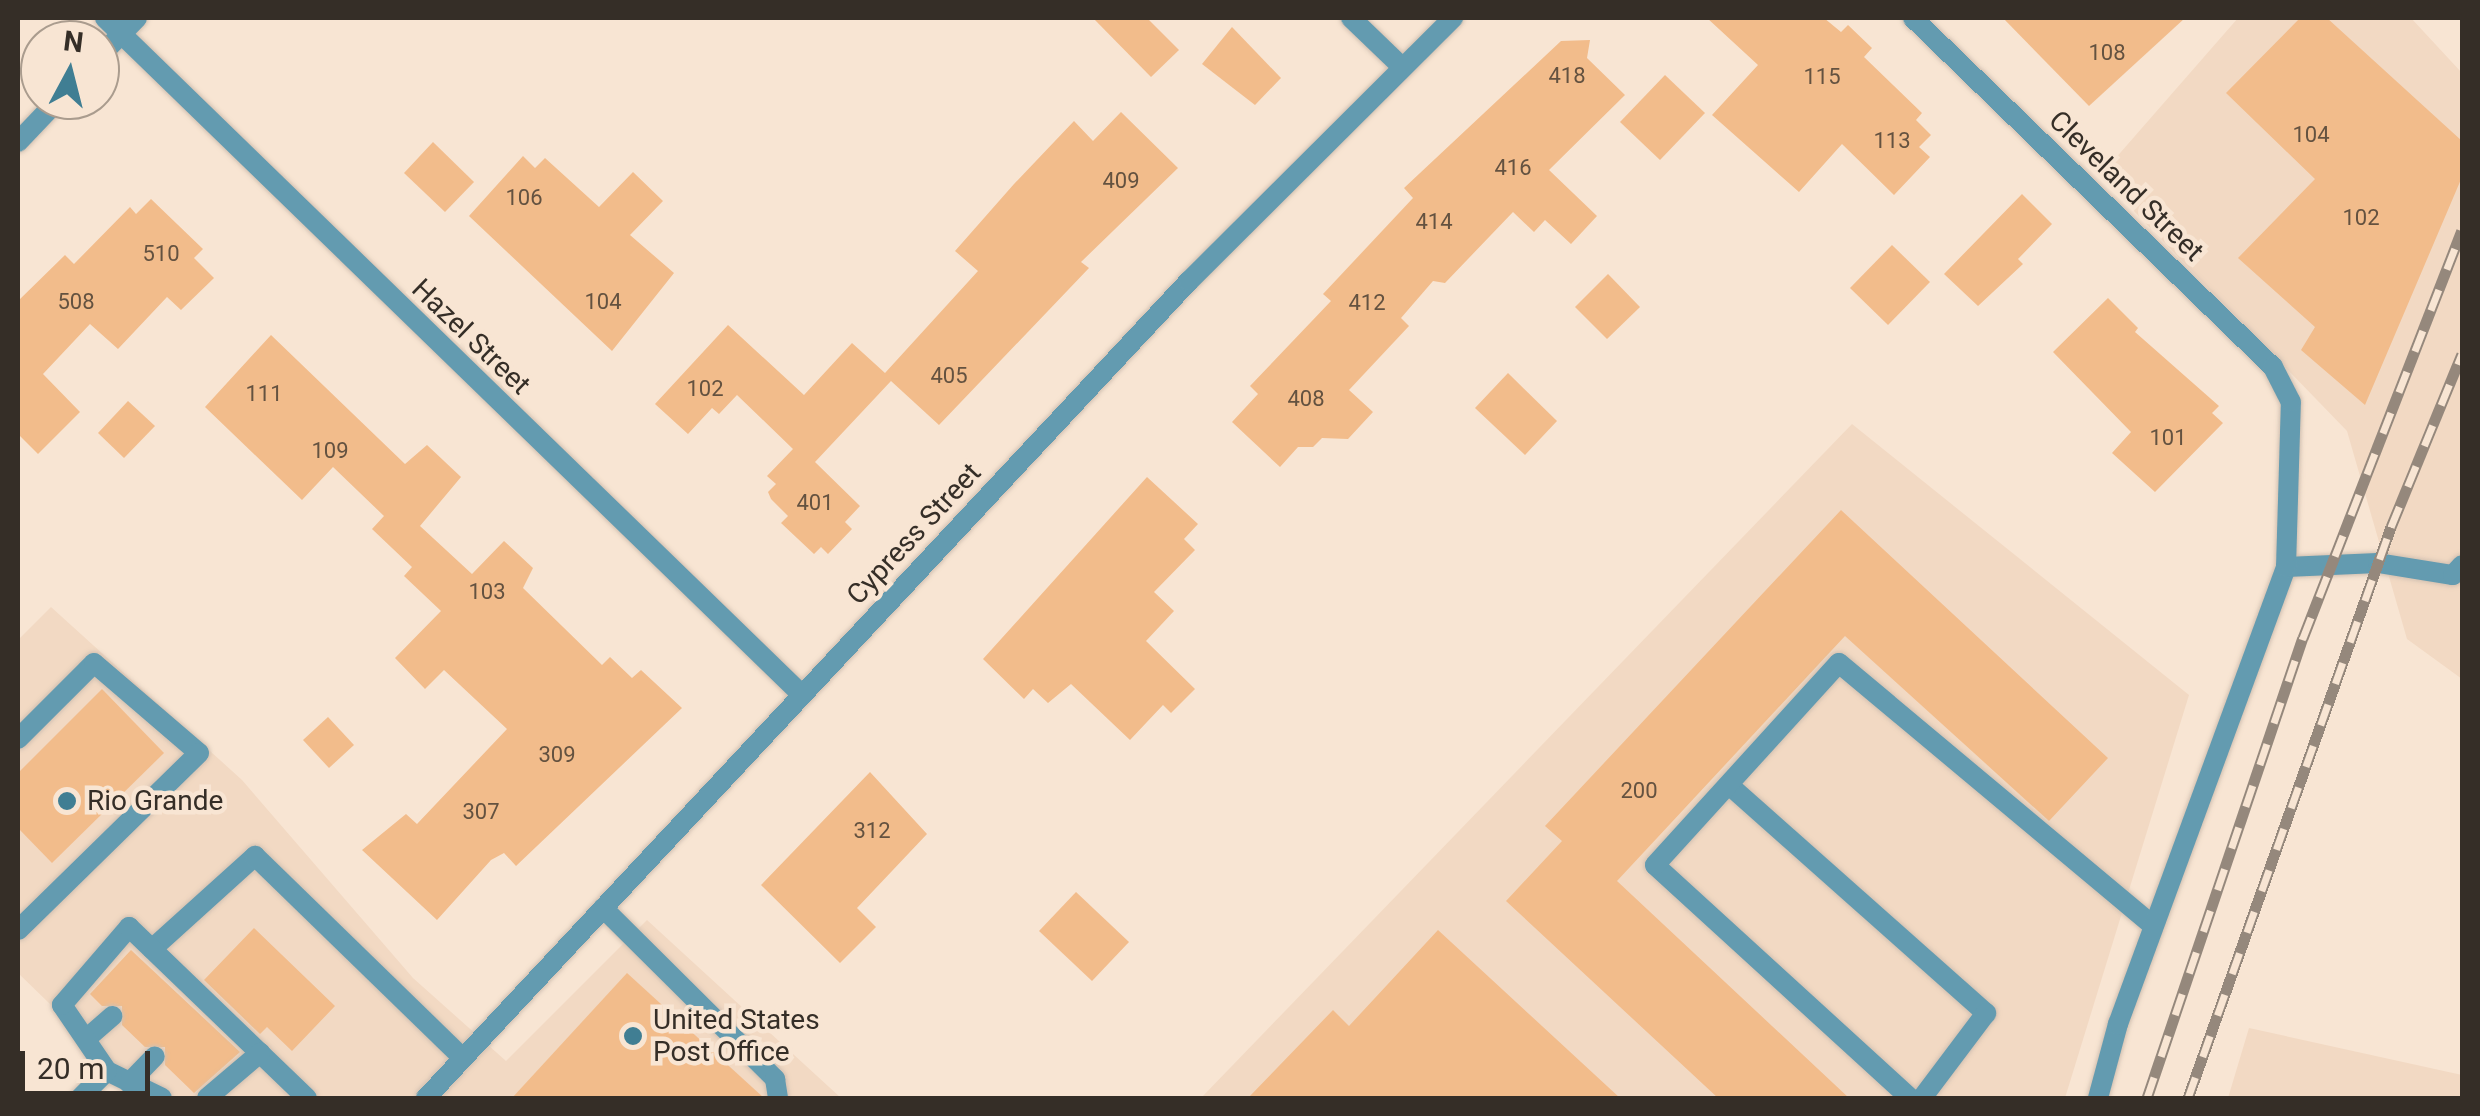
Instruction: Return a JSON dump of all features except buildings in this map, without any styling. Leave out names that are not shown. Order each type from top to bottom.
[{"type":"street","name":"Hazel Street","points":[[105,18],[130,25],[802,694]]},
{"type":"street","points":[[1350,18],[1402,67]]},
{"type":"street","name":"Cypress Street","points":[[426,1098],[1189,282],[1453,18]]},
{"type":"street","name":"Cleveland Street","points":[[1913,18],[2274,367],[2290,402],[2286,567]]},
{"type":"street","points":[[18,142],[39,120]]},
{"type":"street","points":[[2098,1098],[2153,926],[2286,567],[2378,563],[2453,574],[2462,565]]},
{"type":"street","points":[[18,739],[94,664],[199,753],[18,930]]},
{"type":"street","points":[[1910,1098],[1655,864],[1839,664],[2153,926]]},
{"type":"street","points":[[1729,785],[1986,1013],[1922,1098]]},
{"type":"street","points":[[158,961],[256,856],[463,1058]]},
{"type":"street","points":[[603,908],[775,1078],[778,1098]]},
{"type":"street","points":[[162,1098],[108,1072],[62,1005],[130,927],[203,1008],[308,1098]]},
{"type":"street","points":[[86,1040],[112,1016]]},
{"type":"street","points":[[207,1098],[260,1053]]},
{"type":"street","points":[[129,1083],[155,1056]]},
{"type":"street","points":[[80,1098],[108,1072]]},
{"type":"shaded area","points":[[2238,18],[2411,18],[2462,73],[2462,679],[2407,639],[2347,431],[2100,176]]},
{"type":"shaded area","points":[[1852,424],[2189,695],[2065,1098],[1201,1098]]},
{"type":"shaded area","points":[[51,607],[242,780],[413,978],[506,1061],[647,920],[841,1098],[147,1098],[18,973],[18,640]]},
{"type":"shaded area","points":[[2249,1028],[2462,1075],[2462,1098],[2228,1098]]},
{"type":"railway","points":[[2147,1098],[2303,638],[2462,231]]},
{"type":"railway","points":[[2188,1098],[2391,527],[2462,354]]},
{"type":"place","name":"Rio Grande","points":[[67,801]]},
{"type":"place","name":"United States Post Office","points":[[633,1036]]}]
